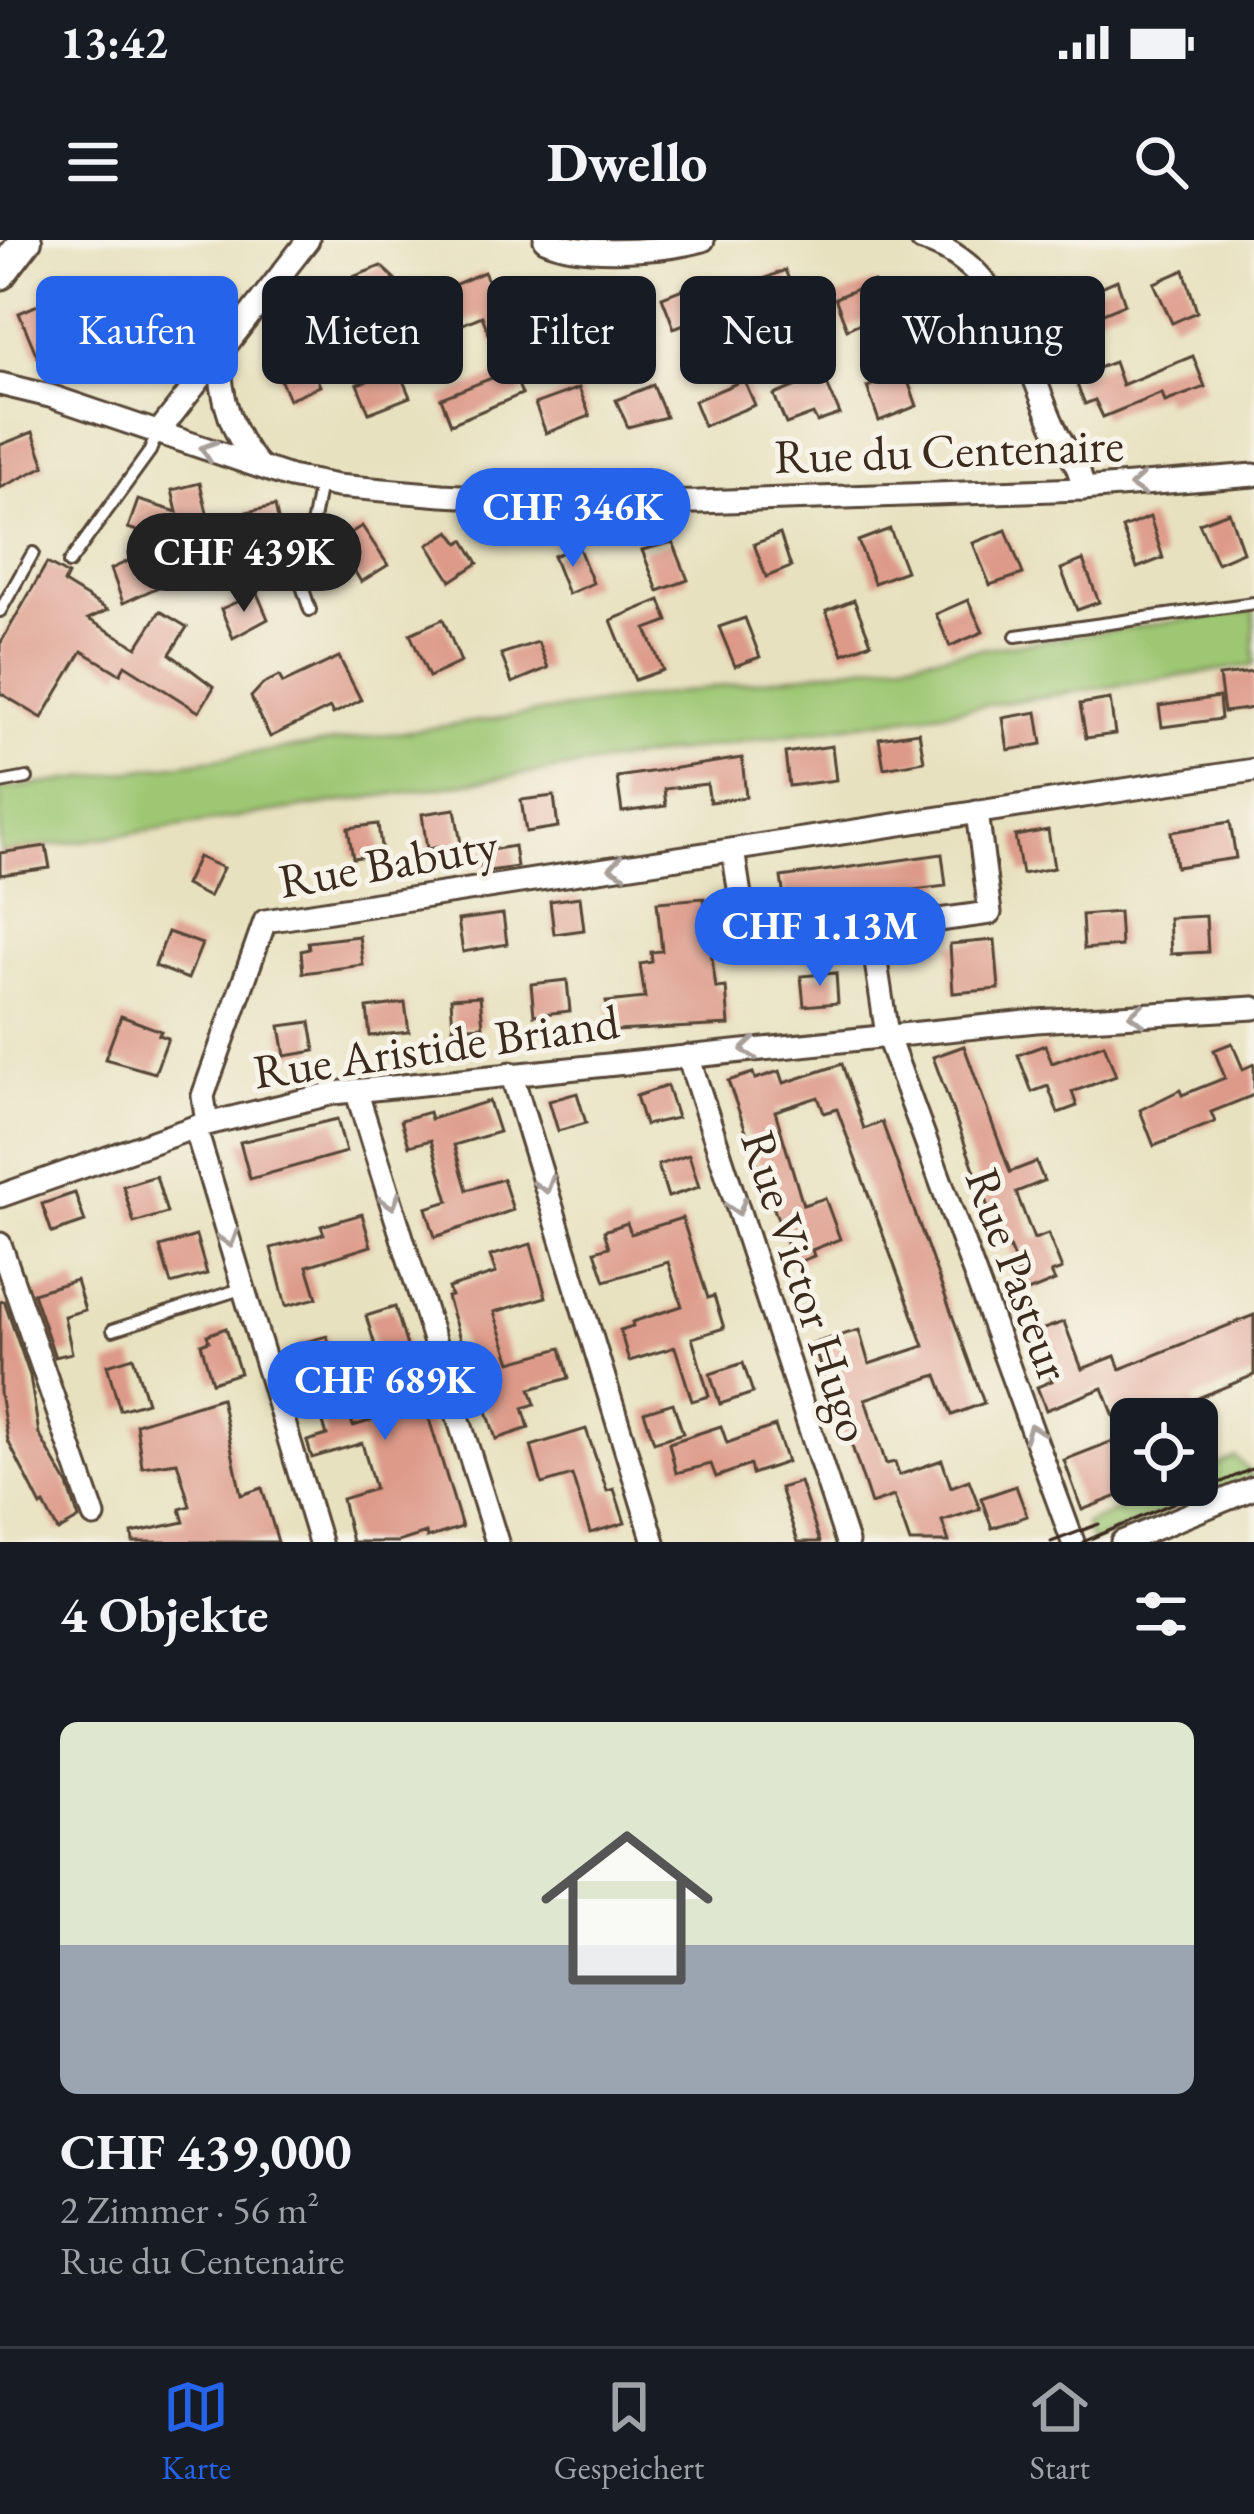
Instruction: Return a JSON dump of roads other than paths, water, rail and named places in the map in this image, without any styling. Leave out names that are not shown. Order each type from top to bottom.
[{"type":"street","points":[[238,332],[308,240]]},
{"type":"street","points":[[545,240],[564,247],[605,249],[703,240]]},
{"type":"street","points":[[922,240],[960,257],[998,299],[1059,439],[1080,467],[1082,489]]},
{"type":"street","points":[[157,434],[197,384]]},
{"type":"street","points":[[221,384],[239,439],[261,468]]},
{"type":"street","name":"Rue du Centenaire","points":[[4,386],[320,483],[442,495],[593,503],[1082,489],[1254,475]]},
{"type":"street","name":"Rue Babuty","points":[[201,1125],[203,1096],[265,921],[1254,770]]},
{"type":"street","points":[[733,850],[748,946],[990,913],[977,812]]},
{"type":"street","points":[[871,929],[887,1035]]},
{"type":"street","name":"Rue Aristide Briand","points":[[0,1196],[201,1125],[356,1090],[1036,1021],[1254,1008]]},
{"type":"street","name":"Rue Pasteur","points":[[887,1035],[1073,1542]]},
{"type":"street","name":"Rue Victor Hugo","points":[[688,1056],[847,1542]]},
{"type":"street","points":[[511,1073],[654,1542]]},
{"type":"street","points":[[356,1090],[497,1542]]},
{"type":"street","points":[[201,1125],[320,1542]]},
{"type":"street","points":[[0,1244],[94,1516]]},
{"type":"street","points":[[1122,1542],[1254,1488]]},
{"type":"lane","points":[[69,562],[150,451],[157,434]]},
{"type":"lane","points":[[310,610],[301,584],[320,483]]},
{"type":"lane","points":[[0,611],[4,592],[33,554]]},
{"type":"lane","points":[[1016,636],[1254,603]]},
{"type":"lane","points":[[0,783],[27,778]]},
{"type":"lane","points":[[113,1330],[244,1288]]},
{"type":"tram line","points":[[1083,1542],[1254,1468]]},
{"type":"tram line","points":[[1051,1542],[1099,1524]]}]
